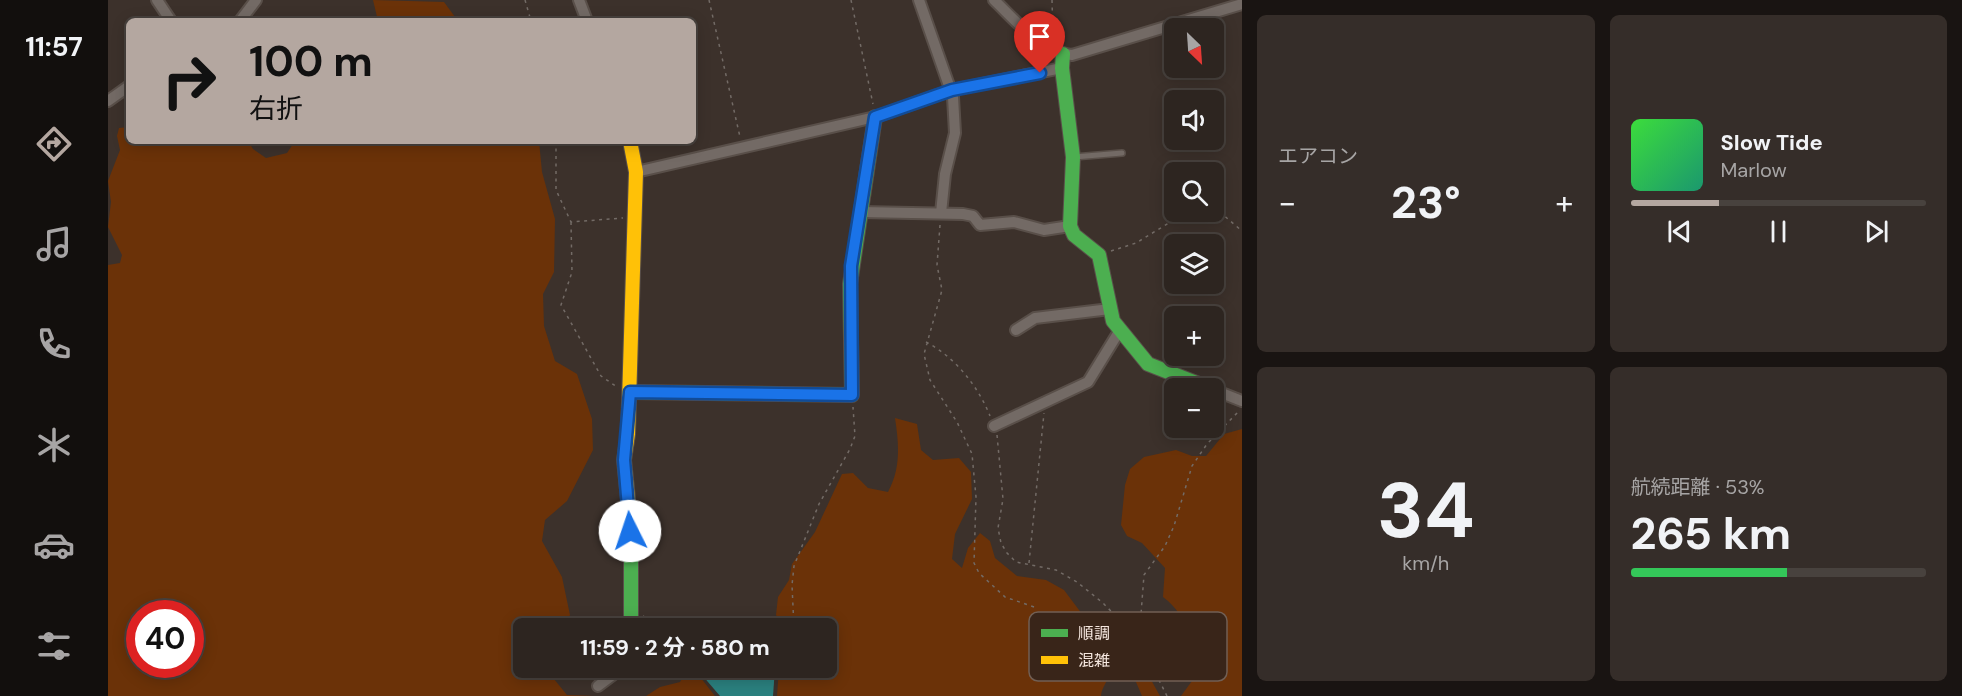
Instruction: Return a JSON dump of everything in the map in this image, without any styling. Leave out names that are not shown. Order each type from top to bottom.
[{"type":"street","points":[[157,0],[169,18]]},
{"type":"street","points":[[242,18],[256,0]]},
{"type":"street","points":[[579,0],[586,18]]},
{"type":"street","points":[[919,0],[934,47],[952,90],[955,133],[945,174],[941,213]]},
{"type":"street","points":[[994,0],[1060,58],[1072,157],[1070,226],[1074,235],[1099,255],[1110,309],[1120,330],[1148,364],[1181,378]]},
{"type":"street","points":[[636,172],[875,117],[952,90],[1242,4]]},
{"type":"street","points":[[108,101],[126,88]]},
{"type":"street","points":[[630,392],[852,395],[850,284],[875,117]]},
{"type":"street","points":[[631,144],[636,172],[630,392],[624,460],[630,531],[631,618]]},
{"type":"street","points":[[861,212],[941,213],[973,216],[980,225],[1014,222],[1044,230],[1070,226]]},
{"type":"street","points":[[1016,330],[1035,318],[1110,309]]},
{"type":"street","points":[[994,426],[1088,382],[1120,330]]},
{"type":"street","points":[[1224,394],[1242,401]]},
{"type":"street","points":[[598,687],[609,678]]},
{"type":"lane","points":[[1072,157],[1122,153]]},
{"type":"path","points":[[525,0],[530,18]]},
{"type":"path","points":[[709,0],[743,148]]},
{"type":"path","points":[[852,0],[875,117]]},
{"type":"path","points":[[1052,0],[1051,22],[1060,58]]},
{"type":"path","points":[[556,144],[556,190],[561,206],[571,222],[572,272],[561,305],[564,314],[601,376],[622,390],[630,392]]},
{"type":"path","points":[[941,213],[937,265],[942,290],[924,354],[930,380],[957,422],[972,454],[976,496],[974,563],[979,573],[1005,597],[1037,608]]},
{"type":"path","points":[[571,222],[634,216]]},
{"type":"path","points":[[1224,216],[1242,231]]},
{"type":"path","points":[[1099,255],[1136,243],[1171,222]]},
{"type":"path","points":[[926,342],[962,370],[985,403],[994,426],[1003,499],[998,528],[1001,543],[1016,562],[1056,570],[1077,582],[1112,612]]},
{"type":"path","points":[[794,618],[792,585],[794,566],[819,504],[855,436],[852,395]]},
{"type":"path","points":[[1141,612],[1144,575],[1165,546],[1174,526],[1192,466],[1207,444],[1235,416],[1242,401]]},
{"type":"path","points":[[1028,565],[1043,403]]},
{"type":"path","points":[[631,612],[636,612],[646,618]]},
{"type":"path","points":[[1160,681],[1167,696]]},
{"type":"shaded area","points":[[373,0],[444,2],[456,18],[377,18]]},
{"type":"shaded area","points":[[126,127],[126,144],[250,144],[266,158],[287,153],[293,144],[539,144],[542,172],[555,219],[554,272],[543,294],[544,326],[555,361],[577,374],[592,419],[593,450],[567,501],[545,520],[542,541],[562,577],[570,615],[568,618],[513,618],[513,678],[553,678],[567,695],[594,696],[108,696],[108,265],[120,263],[122,255],[108,227],[111,202],[108,181],[120,150],[117,136],[119,128]]},
{"type":"shaded area","points":[[895,418],[917,424],[921,450],[933,460],[959,458],[971,472],[972,499],[955,534],[952,559],[962,568],[968,548],[980,533],[990,541],[995,558],[1017,576],[1046,580],[1064,590],[1080,612],[1029,612],[1029,681],[1107,681],[1101,696],[777,696],[778,678],[837,678],[837,618],[778,618],[776,615],[778,597],[789,580],[792,564],[815,532],[842,474],[853,473],[868,488],[888,492],[895,474],[898,456]]},
{"type":"shaded area","points":[[1242,429],[1242,696],[1181,696],[1192,681],[1227,681],[1227,612],[1178,612],[1163,597],[1165,568],[1142,543],[1127,536],[1121,525],[1125,485],[1130,469],[1144,457],[1176,450],[1192,456],[1206,456],[1221,438],[1224,438],[1224,434]]},
{"type":"shaded area","points":[[682,678],[701,678],[715,696],[646,696],[660,687],[680,682]]},
{"type":"shaded area","points":[[1136,681],[1152,681],[1160,696],[1142,696]]},
{"type":"water","points":[[705,678],[774,678],[773,696],[720,696]]},
{"type":"traffic: fast","points":[[1063,54],[1062,68],[1073,157],[1070,226],[1074,235],[1099,255],[1113,321],[1148,364],[1184,378]]},
{"type":"traffic: fast","points":[[630,392],[852,395],[850,284],[875,117]]},
{"type":"traffic: fast","points":[[628,499],[631,531],[631,618]]},
{"type":"traffic: slow","points":[[628,499],[624,460],[628,434],[636,172],[631,144]]},
{"type":"route","points":[[630,531],[624,460],[630,392],[852,395],[854,384],[851,266],[875,117],[952,90],[1040,73]]}]
